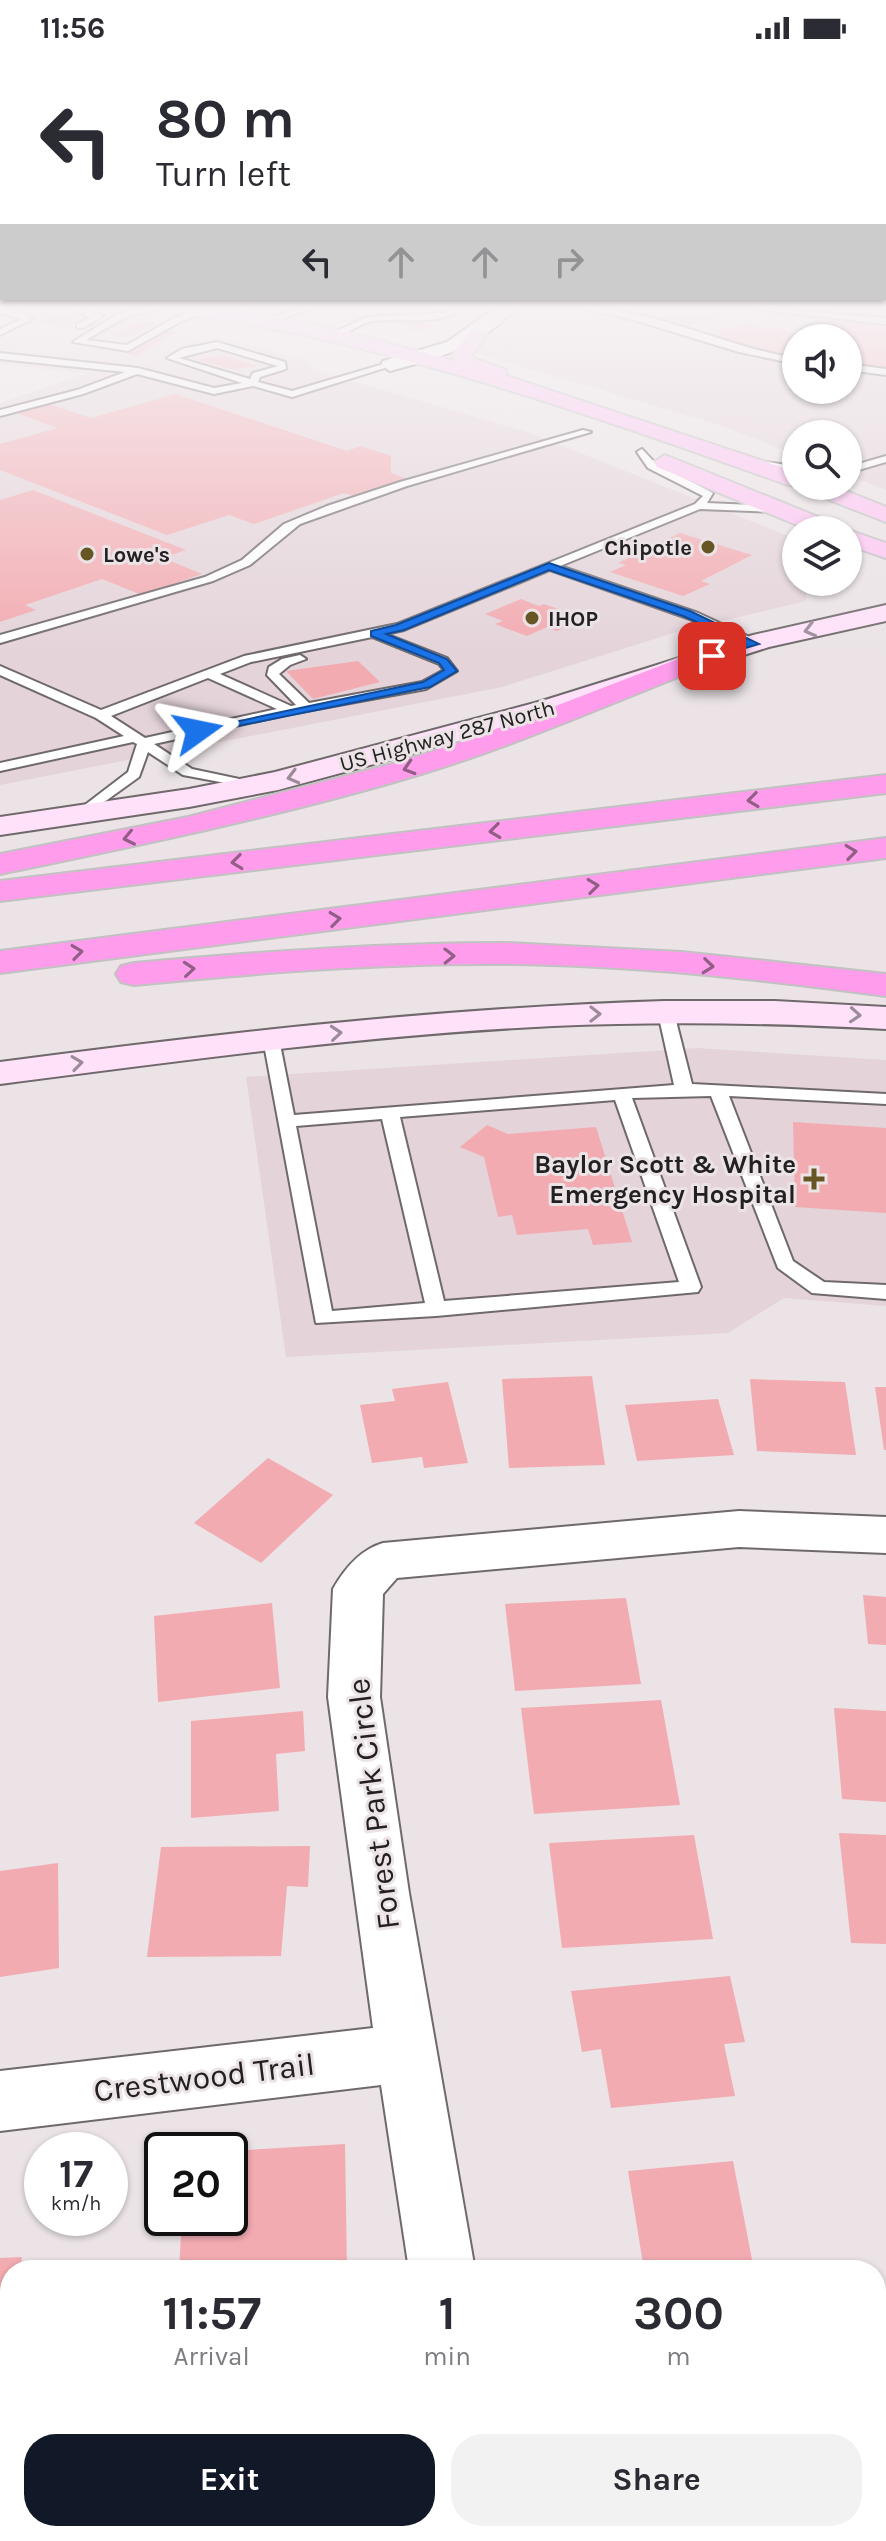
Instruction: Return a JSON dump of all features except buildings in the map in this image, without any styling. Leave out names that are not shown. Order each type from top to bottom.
[{"type":"highway","points":[[0,864],[190,826],[407,769],[477,746],[691,662]]},
{"type":"highway","points":[[0,891],[886,784]]},
{"type":"highway","points":[[0,962],[886,848]]},
{"type":"highway","points":[[0,986],[279,960],[556,955],[696,965],[886,985]]},
{"type":"main road","points":[[560,423],[593,435],[599,429],[636,432],[695,450],[728,455]]},
{"type":"main road","points":[[634,423],[782,476]]},
{"type":"main road","points":[[634,449],[692,460],[751,483],[782,482]]},
{"type":"main road","points":[[634,449],[795,516]]},
{"type":"main road","points":[[849,500],[886,515]]},
{"type":"main road","points":[[862,542],[886,551]]},
{"type":"main road","name":"US Highway 287 North","points":[[0,826],[253,786],[552,707],[754,644],[886,613]]},
{"type":"main road","points":[[0,1073],[271,1039],[554,1014],[808,1012],[886,1018]]},
{"type":"street","name":"Forest Park Circle","points":[[440,2260],[381,1893],[354,1697],[358,1589],[383,1561],[739,1529],[886,1535]]},
{"type":"street","name":"Crestwood Trail","points":[[0,2101],[408,2053]]},
{"type":"lane","points":[[0,639],[37,626],[135,604],[241,566],[292,524],[430,476],[593,435]]},
{"type":"lane","points":[[634,449],[652,466],[709,495],[699,506]]},
{"type":"lane","points":[[862,466],[886,459]]},
{"type":"lane","points":[[749,463],[782,467]]},
{"type":"lane","points":[[101,715],[248,659],[400,627],[699,506],[777,509]]},
{"type":"lane","points":[[549,566],[687,613],[754,644]]},
{"type":"lane","points":[[0,767],[426,685],[451,671],[443,661],[374,633]]},
{"type":"lane","points":[[306,707],[273,675],[273,670],[286,662],[395,642]]},
{"type":"lane","points":[[0,670],[101,715],[188,772],[253,786]]},
{"type":"lane","points":[[209,674],[290,710]]},
{"type":"lane","points":[[82,814],[134,774],[140,740]]},
{"type":"lane","points":[[666,1013],[684,1089]]},
{"type":"lane","points":[[271,1039],[323,1318],[691,1287],[622,1094]]},
{"type":"lane","points":[[286,1121],[684,1089],[886,1099]]},
{"type":"lane","points":[[718,1091],[785,1264],[819,1288],[886,1292]]},
{"type":"lane","points":[[390,1113],[436,1309]]},
{"type":"shaded area","points":[[0,423],[496,423],[530,433],[782,533],[782,596],[806,596],[806,601],[680,631],[502,687],[0,785]]},
{"type":"shaded area","points":[[713,423],[782,423],[782,449],[720,425]]},
{"type":"shaded area","points":[[862,423],[886,423],[886,490],[862,481]]},
{"type":"shaded area","points":[[697,1048],[886,1060],[886,1306],[784,1298],[728,1333],[286,1357],[246,1077]]},
{"type":"place","name":"Chipotle","points":[[708,547]]},
{"type":"place","name":"Lowe's","points":[[87,554]]},
{"type":"place","name":"IHOP","points":[[532,618]]},
{"type":"place","name":"Baylor Scott & White Emergency Hospital","points":[[814,1179]]},
{"type":"route","points":[[198,731],[426,685],[451,671],[443,661],[374,633],[400,627],[549,566],[687,613],[754,644],[712,656]]}]
